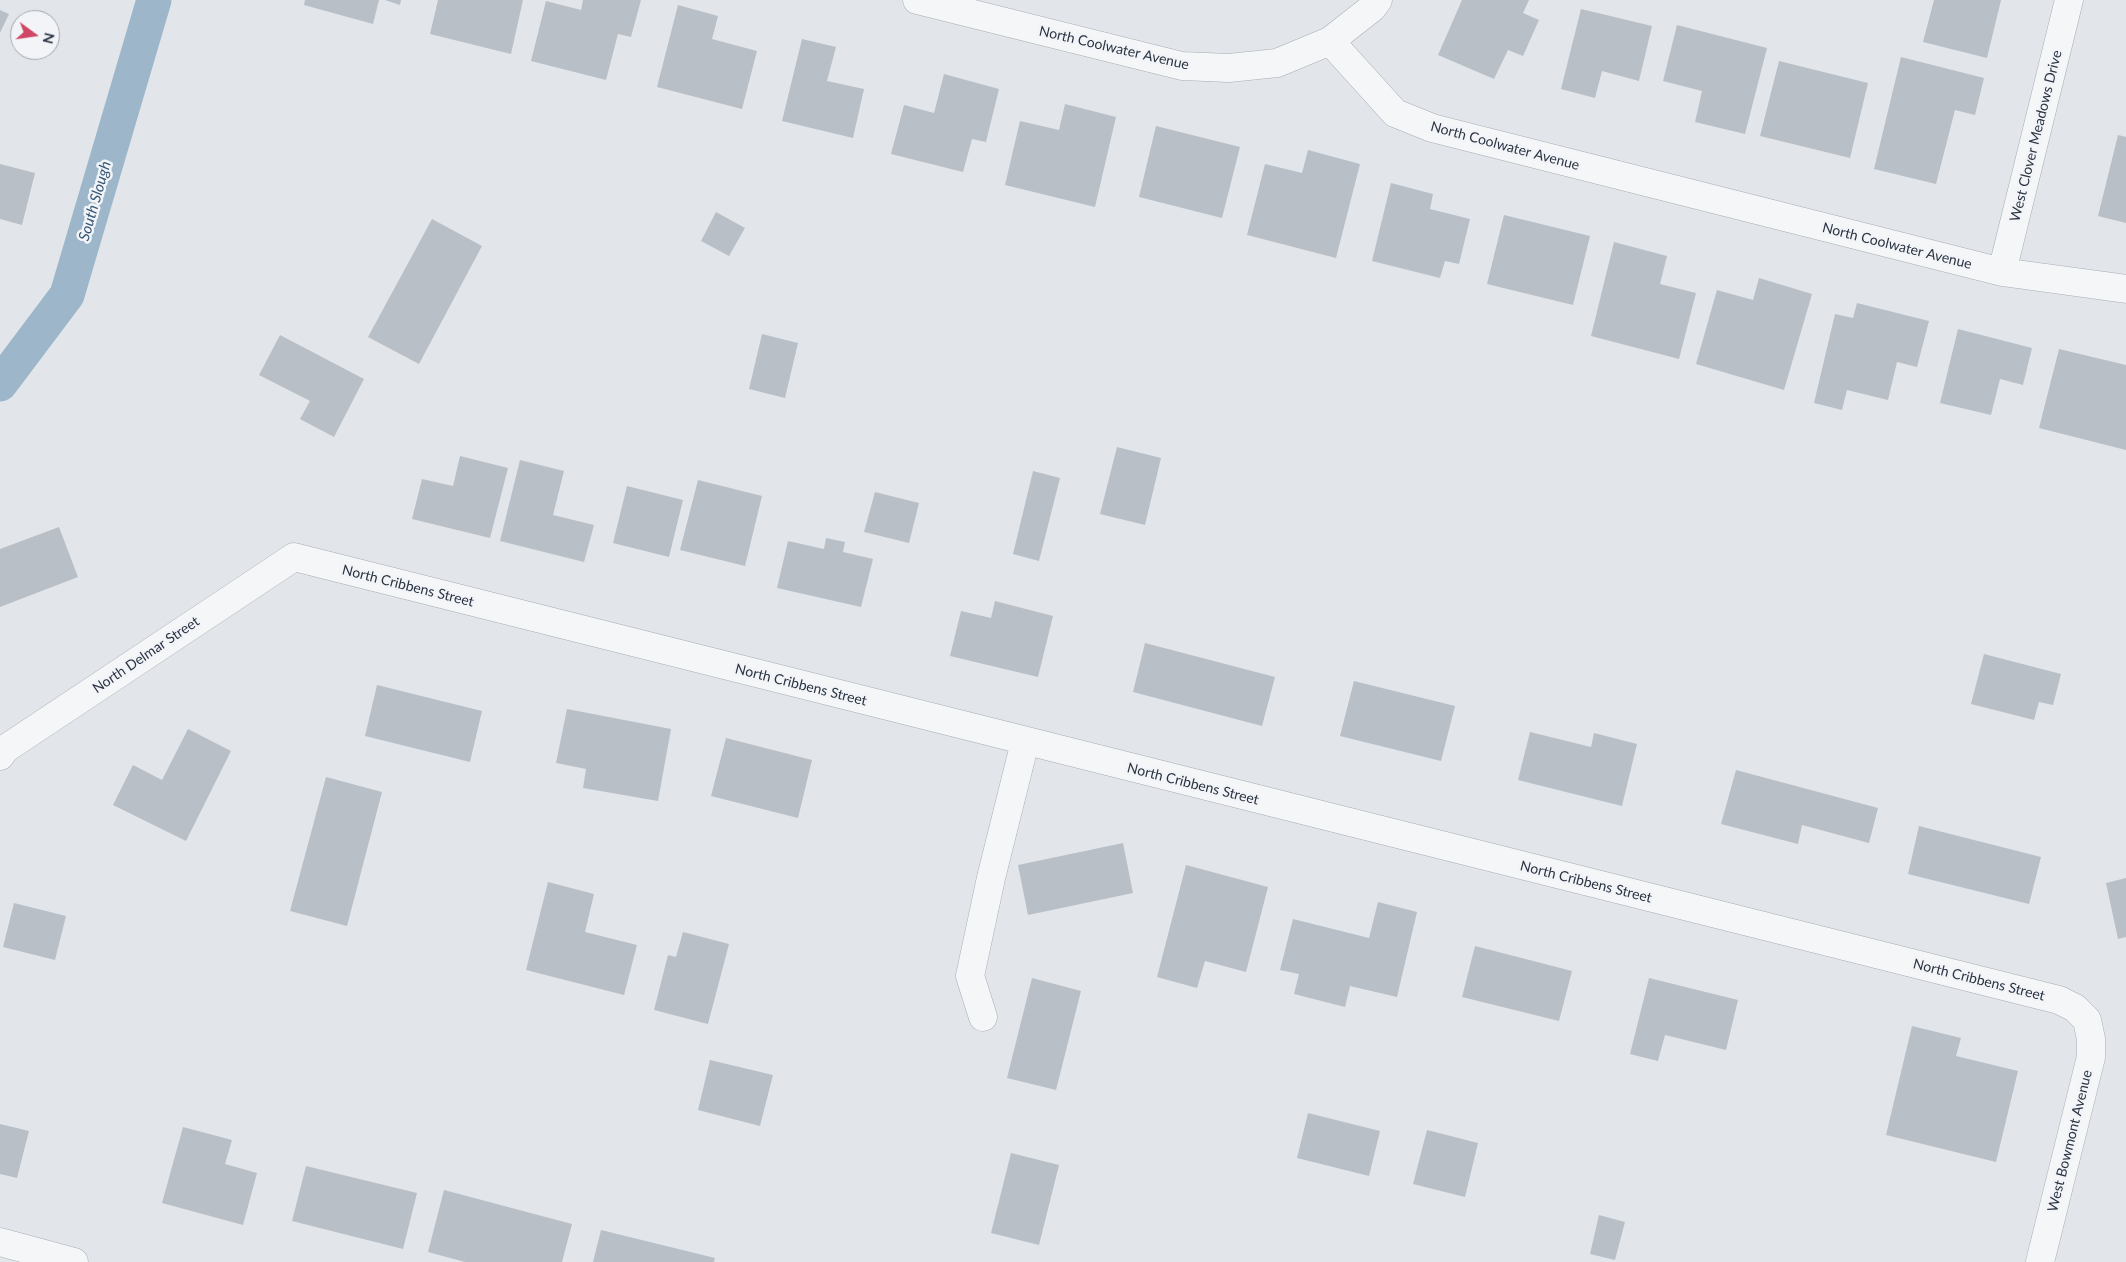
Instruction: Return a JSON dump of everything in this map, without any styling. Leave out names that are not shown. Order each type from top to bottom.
[{"type":"street","name":"North Coolwater Avenue","points":[[917,0],[998,10],[1182,66],[1228,68],[1277,62],[1330,41],[1395,113],[1432,128],[2002,272],[2126,289]]},
{"type":"street","points":[[1330,41],[1372,8],[1378,0]]},
{"type":"street","name":"West Clover Meadows Drive","points":[[2002,272],[2069,0]]},
{"type":"street","name":"North Cribbens Street","points":[[294,557],[2059,1000],[2075,1008],[2087,1020]]},
{"type":"street","name":"North Delmar Street","points":[[0,756],[5,749],[294,557]]},
{"type":"street","points":[[983,1017],[970,976],[991,878],[1025,742]]},
{"type":"street","name":"West Bowmont Avenue","points":[[2040,1262],[2091,1057],[2091,1039],[2087,1020]]},
{"type":"street","points":[[0,1242],[74,1262]]},
{"type":"building","points":[[305,0],[379,0],[373,24],[304,5]]},
{"type":"building","points":[[385,0],[401,0],[400,5]]},
{"type":"building","points":[[438,0],[523,0],[511,54],[430,34]]},
{"type":"building","points":[[583,0],[641,0],[631,37],[618,34],[606,80],[531,61],[546,1],[581,10]]},
{"type":"building","points":[[1462,0],[1529,0],[1523,13],[1539,20],[1523,56],[1508,50],[1494,79],[1438,55]]},
{"type":"building","points":[[1934,0],[2001,0],[1987,58],[1923,42]]},
{"type":"building","points":[[678,5],[718,16],[712,39],[757,51],[742,109],[657,87]]},
{"type":"building","points":[[1581,9],[1652,26],[1639,81],[1602,71],[1595,98],[1561,89]]},
{"type":"building","points":[[0,10],[9,14],[0,33]]},
{"type":"building","points":[[1677,25],[1767,48],[1745,134],[1695,122],[1702,91],[1663,81]]},
{"type":"building","points":[[802,39],[836,47],[827,81],[864,89],[853,138],[782,121]]},
{"type":"building","points":[[1901,57],[1984,78],[1975,115],[1955,110],[1936,184],[1874,169]]},
{"type":"building","points":[[1779,61],[1868,83],[1850,158],[1760,136]]},
{"type":"building","points":[[944,74],[999,89],[986,142],[972,139],[963,172],[891,154],[904,105],[934,113]]},
{"type":"building","points":[[1065,104],[1116,117],[1095,207],[1005,185],[1020,121],[1059,130]]},
{"type":"building","points":[[1156,126],[1240,147],[1222,218],[1139,197]]},
{"type":"building","points":[[2118,135],[2126,137],[2126,223],[2098,216]]},
{"type":"building","points":[[1308,150],[1360,164],[1336,258],[1247,235],[1265,164],[1302,173]]},
{"type":"building","points":[[0,164],[35,173],[22,225],[0,219]]},
{"type":"building","points":[[1391,183],[1433,194],[1430,209],[1470,219],[1459,264],[1445,261],[1440,278],[1372,261]]},
{"type":"building","points":[[716,212],[745,228],[729,256],[701,241]]},
{"type":"building","points":[[1504,215],[1590,236],[1573,305],[1487,284]]},
{"type":"building","points":[[432,219],[482,246],[419,364],[368,337]]},
{"type":"building","points":[[1614,242],[1667,256],[1660,284],[1696,293],[1679,359],[1591,336]]},
{"type":"building","points":[[1759,278],[1812,294],[1784,390],[1696,364],[1717,290],[1753,300]]},
{"type":"building","points":[[1857,303],[1929,321],[1917,367],[1897,362],[1888,400],[1847,390],[1842,410],[1814,403],[1835,314],[1853,318]]},
{"type":"building","points":[[1958,329],[2032,348],[2023,385],[2000,379],[1991,415],[1940,403]]},
{"type":"building","points":[[762,334],[798,343],[785,398],[749,389]]},
{"type":"building","points":[[280,335],[364,379],[334,437],[300,419],[310,401],[259,375]]},
{"type":"building","points":[[2059,349],[2126,365],[2126,450],[2039,428]]},
{"type":"building","points":[[1117,447],[1161,458],[1145,525],[1100,514]]},
{"type":"building","points":[[460,456],[508,468],[490,538],[412,519],[422,479],[453,486]]},
{"type":"building","points":[[520,460],[564,471],[553,515],[594,525],[584,562],[500,541]]},
{"type":"building","points":[[1033,471],[1060,478],[1039,561],[1013,554]]},
{"type":"building","points":[[698,480],[762,496],[745,566],[680,550]]},
{"type":"building","points":[[627,486],[683,500],[669,557],[613,543]]},
{"type":"building","points":[[875,492],[919,503],[909,543],[864,532]]},
{"type":"building","points":[[59,527],[78,577],[0,607],[0,549]]},
{"type":"building","points":[[826,538],[845,542],[843,552],[873,559],[861,607],[777,588],[788,541],[824,549]]},
{"type":"building","points":[[995,601],[1053,616],[1038,677],[950,656],[961,611],[991,618]]},
{"type":"building","points":[[1145,643],[1275,677],[1262,726],[1133,692]]},
{"type":"building","points":[[1984,654],[2061,674],[2053,705],[2039,702],[2034,720],[1971,704]]},
{"type":"building","points":[[1354,681],[1455,706],[1441,761],[1340,736]]},
{"type":"building","points":[[377,685],[482,711],[470,762],[365,736]]},
{"type":"building","points":[[567,709],[671,729],[658,801],[583,788],[586,769],[556,763]]},
{"type":"building","points":[[188,729],[231,751],[186,841],[113,805],[133,765],[162,780]]},
{"type":"building","points":[[1530,732],[1591,747],[1594,733],[1637,744],[1622,806],[1518,780]]},
{"type":"building","points":[[726,738],[812,760],[798,818],[711,796]]},
{"type":"building","points":[[1736,770],[1878,808],[1869,843],[1802,825],[1798,844],[1721,824]]},
{"type":"building","points":[[326,777],[382,792],[347,926],[290,911]]},
{"type":"building","points":[[1919,826],[2041,857],[2029,904],[1908,874]]},
{"type":"building","points":[[1123,843],[1133,893],[1028,915],[1018,865]]},
{"type":"building","points":[[1186,865],[1268,887],[1246,972],[1205,961],[1197,988],[1157,977]]},
{"type":"building","points":[[2126,878],[2126,937],[2118,939],[2106,883]]},
{"type":"building","points":[[548,882],[594,894],[585,932],[637,945],[624,995],[526,970]]},
{"type":"building","points":[[1378,902],[1417,912],[1397,997],[1350,986],[1345,1007],[1294,994],[1299,974],[1280,970],[1293,919],[1369,938]]},
{"type":"building","points":[[14,903],[66,916],[55,960],[3,947]]},
{"type":"building","points":[[683,932],[729,944],[708,1024],[654,1010],[668,955],[676,957]]},
{"type":"building","points":[[1475,946],[1572,971],[1559,1021],[1462,997]]},
{"type":"building","points":[[1032,978],[1081,991],[1056,1090],[1007,1078]]},
{"type":"building","points":[[1649,978],[1738,1000],[1726,1050],[1665,1035],[1658,1061],[1630,1054]]},
{"type":"building","points":[[1912,1026],[1961,1038],[1956,1056],[2018,1071],[1996,1162],[1886,1135]]},
{"type":"building","points":[[710,1060],[773,1075],[760,1126],[698,1110]]},
{"type":"building","points":[[1308,1113],[1380,1131],[1369,1176],[1297,1158]]},
{"type":"building","points":[[0,1124],[29,1131],[17,1178],[0,1174]]},
{"type":"building","points":[[183,1127],[232,1140],[225,1164],[257,1173],[243,1225],[162,1203]]},
{"type":"building","points":[[1427,1130],[1478,1143],[1465,1197],[1413,1184]]},
{"type":"building","points":[[1011,1153],[1059,1165],[1039,1245],[991,1233]]},
{"type":"building","points":[[306,1166],[417,1193],[403,1249],[292,1221]]},
{"type":"building","points":[[444,1190],[572,1224],[562,1262],[465,1262],[428,1252]]},
{"type":"building","points":[[1599,1215],[1625,1222],[1615,1260],[1590,1254]]},
{"type":"building","points":[[601,1230],[715,1258],[714,1262],[593,1262]]},
{"type":"waterway","name":"South Slough","points":[[0,384],[67,295],[154,0]]}]
